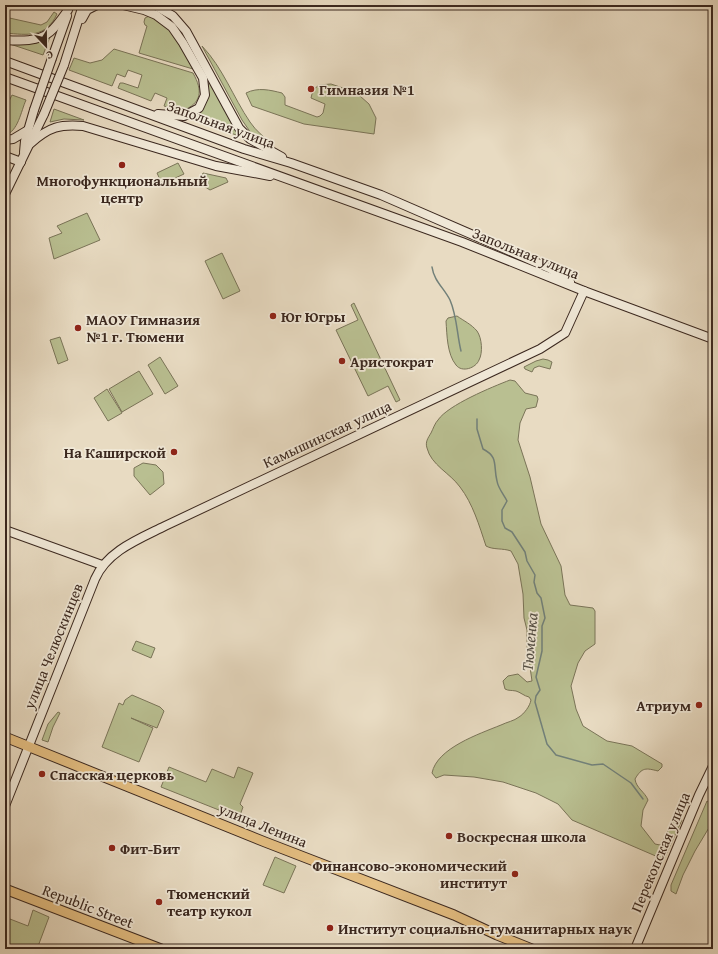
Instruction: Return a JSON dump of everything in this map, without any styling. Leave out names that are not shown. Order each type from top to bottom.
[{"type":"main road","name":"улица Ленина","points":[[5,737],[402,896],[454,915],[532,949]]},
{"type":"main road","name":"Republic Street","points":[[5,889],[161,949]]},
{"type":"street","points":[[5,194],[44,114],[64,65],[83,5]]},
{"type":"street","points":[[77,26],[87,10],[97,5]]},
{"type":"street","points":[[123,5],[144,10],[156,15],[172,27],[183,42],[203,78],[205,95],[199,108],[184,116],[150,113]]},
{"type":"street","points":[[154,5],[173,16],[186,31],[238,128],[250,139],[292,163]]},
{"type":"street","points":[[5,40],[27,41],[44,36],[50,32],[69,8]]},
{"type":"street","points":[[24,153],[25,141],[34,110],[69,8]]},
{"type":"street","name":"Запольная улица","points":[[5,61],[150,113],[244,149],[292,163],[381,195],[549,268],[584,291]]},
{"type":"street","name":"Запольная улица","points":[[5,77],[462,242],[584,291]]},
{"type":"street","points":[[31,143],[41,134],[66,124],[83,126],[216,166],[287,179]]},
{"type":"street","points":[[5,140],[13,139],[28,130]]},
{"type":"street","points":[[5,156],[20,162]]},
{"type":"street","points":[[584,291],[713,339]]},
{"type":"street","name":"Камышинская улица","points":[[102,565],[108,558],[123,548],[165,526],[540,349],[565,333],[584,291]]},
{"type":"street","points":[[5,530],[102,565]]},
{"type":"street","name":"улица Челюскинцев","points":[[5,806],[95,579],[102,565]]},
{"type":"street","name":"Перекопская улица","points":[[635,949],[696,802],[713,766]]},
{"type":"green space","points":[[54,12],[57,14],[53,22],[42,31],[29,34],[5,33],[5,17],[41,25],[47,22]]},
{"type":"green space","points":[[149,16],[157,20],[176,38],[193,69],[139,53],[147,26],[144,22],[145,18]]},
{"type":"green space","points":[[50,37],[43,55],[10,44],[36,43]]},
{"type":"green space","points":[[202,46],[222,73],[250,122],[257,131],[272,144],[260,140],[251,133],[242,120]]},
{"type":"green space","points":[[114,49],[193,73],[199,91],[197,100],[189,108],[182,111],[164,106],[167,98],[155,93],[151,101],[118,88],[120,83],[123,83],[138,88],[142,75],[128,70],[125,77],[117,74],[112,86],[69,70],[74,58],[90,63],[102,60]]},
{"type":"green space","points":[[206,73],[231,122],[242,137],[190,119],[202,109],[207,99],[208,87]]},
{"type":"green space","points":[[331,84],[349,90],[360,96],[369,104],[376,118],[374,134],[304,124],[252,106],[246,93],[255,90],[268,90],[282,93],[285,97],[285,105],[317,117],[323,113],[325,104],[311,98],[313,90],[319,85]]},
{"type":"green space","points":[[12,95],[26,100],[16,126],[5,135],[5,100],[9,101]]},
{"type":"green space","points":[[54,109],[84,120],[64,119],[50,122]]},
{"type":"green space","points":[[178,163],[184,174],[162,184],[157,173]]},
{"type":"green space","points":[[203,173],[226,178],[228,182],[210,190],[199,183]]},
{"type":"green space","points":[[87,213],[100,240],[54,259],[49,238],[62,233],[57,226]]},
{"type":"green space","points":[[222,253],[240,291],[223,299],[205,261]]},
{"type":"green space","points":[[354,303],[400,400],[396,402],[388,386],[368,396],[336,330],[358,320],[351,305]]},
{"type":"green space","points":[[457,316],[470,324],[477,331],[481,341],[481,354],[479,360],[472,367],[465,369],[462,369],[456,365],[453,361],[447,338],[446,321],[448,318]]},
{"type":"green space","points":[[60,337],[68,360],[58,364],[50,340]]},
{"type":"green space","points":[[160,357],[178,386],[165,394],[148,365]]},
{"type":"green space","points":[[543,359],[552,362],[550,369],[539,366],[534,368],[532,372],[524,367],[536,361]]},
{"type":"green space","points":[[139,371],[153,394],[122,412],[109,389]]},
{"type":"green space","points":[[510,380],[515,381],[525,393],[537,396],[538,399],[536,407],[526,409],[520,423],[518,440],[530,477],[541,524],[561,566],[565,595],[570,605],[593,608],[595,611],[595,644],[585,651],[578,663],[571,686],[576,709],[583,726],[607,741],[632,746],[662,764],[662,767],[658,771],[650,769],[642,770],[635,779],[637,785],[648,800],[643,810],[641,826],[655,844],[660,845],[662,843],[673,820],[678,818],[682,820],[664,859],[660,861],[658,857],[572,820],[558,804],[536,793],[503,782],[474,777],[444,775],[436,778],[432,773],[435,764],[450,749],[460,743],[517,718],[523,714],[531,700],[529,697],[518,692],[505,689],[503,681],[508,676],[518,674],[527,682],[532,681],[527,646],[527,630],[524,618],[523,594],[518,564],[511,551],[486,546],[469,500],[456,482],[432,459],[426,446],[427,440],[435,424],[443,414],[471,397]]},
{"type":"green space","points":[[107,389],[122,413],[108,421],[94,398]]},
{"type":"green space","points":[[143,463],[156,465],[163,472],[164,484],[150,495],[134,476],[134,468]]},
{"type":"green space","points":[[136,641],[155,648],[151,658],[132,650]]},
{"type":"green space","points":[[132,695],[160,707],[164,711],[157,728],[131,718],[153,728],[139,762],[102,747],[119,703],[123,705],[125,700]]},
{"type":"green space","points":[[58,712],[60,713],[48,742],[42,740],[48,724]]},
{"type":"green space","points":[[169,767],[206,782],[212,769],[234,778],[238,767],[253,773],[240,804],[243,807],[239,818],[161,787]]},
{"type":"green space","points":[[707,801],[713,804],[713,821],[695,851],[683,875],[676,894],[671,891],[671,885]]},
{"type":"green space","points":[[275,857],[296,866],[284,893],[263,885]]},
{"type":"green space","points":[[33,910],[49,917],[37,949],[5,949],[5,931],[10,919],[28,926]]},
{"type":"waterway","name":"Тюменка","points":[[432,267],[435,276],[450,300],[456,319],[461,351]]},
{"type":"waterway","name":"Тюменка","points":[[477,419],[477,429],[483,449],[488,452],[493,459],[498,484],[507,501],[502,510],[502,521],[505,528],[512,532],[525,552],[527,561],[535,575],[534,582],[537,593],[541,598],[545,618],[542,626],[542,651],[536,677],[540,690],[536,696],[535,702],[547,744],[556,755],[592,765],[603,764],[631,783],[643,799]]},
{"type":"place","name":"Гимназия №1","points":[[311,89]]},
{"type":"place","name":"Многофункциональный центр","points":[[122,165]]},
{"type":"place","name":"Юг Югры","points":[[273,316]]},
{"type":"place","name":"МАОУ Гимназия №1 г. Тюмени","points":[[78,328]]},
{"type":"place","name":"Аристократ","points":[[342,361]]},
{"type":"place","name":"На Каширской","points":[[174,452]]},
{"type":"place","name":"Атриум","points":[[699,705]]},
{"type":"place","name":"Спасская церковь","points":[[42,774]]},
{"type":"place","name":"Воскресная школа","points":[[449,836]]},
{"type":"place","name":"Фит-Бит","points":[[112,848]]},
{"type":"place","name":"Финансово-экономический институт","points":[[515,874]]},
{"type":"place","name":"Тюменский театр кукол","points":[[159,902]]},
{"type":"place","name":"Институт социально-гуманитарных наук","points":[[330,928]]}]
